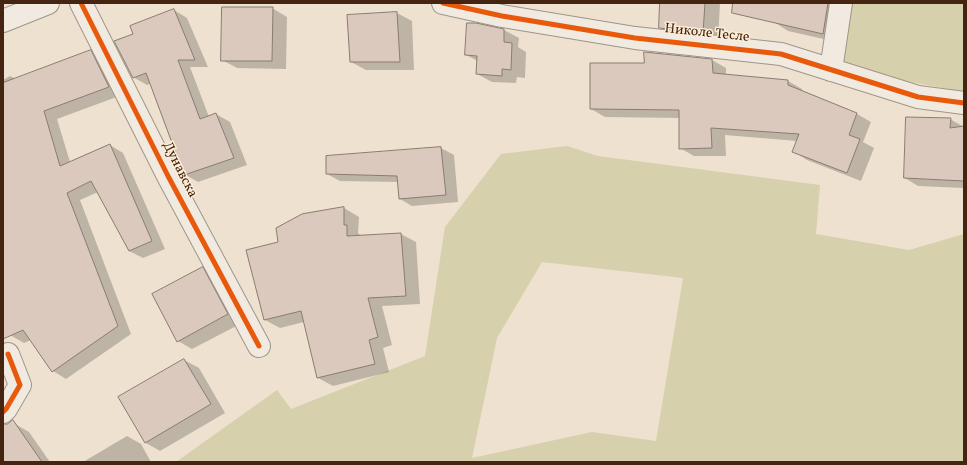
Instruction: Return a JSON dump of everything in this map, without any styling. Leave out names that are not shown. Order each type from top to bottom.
[{"type":"street","points":[[3,21],[48,3]]},
{"type":"street","name":"Дунавска","points":[[81,3],[168,176],[259,346]]},
{"type":"street","name":"Николе Тесле","points":[[443,3],[502,16],[635,38],[780,54],[918,97],[964,103]]},
{"type":"street","points":[[831,70],[841,3]]},
{"type":"street","points":[[3,412],[20,385],[8,354]]},
{"type":"shaded area","points":[[842,3],[964,3],[964,92],[835,68]]},
{"type":"shaded area","points":[[567,146],[598,156],[820,185],[816,234],[909,250],[964,234],[964,462],[176,462],[277,390],[291,409],[425,356],[445,227],[501,154]],"holes":[[[542,262],[683,278],[656,441],[592,432],[472,458],[497,338]]]},
{"type":"building","points":[[660,3],[705,3],[703,33],[659,28]]},
{"type":"building","points":[[733,3],[828,3],[823,34],[732,13]]},
{"type":"building","points":[[222,7],[273,7],[272,61],[221,61]]},
{"type":"building","points":[[174,9],[195,60],[178,60],[200,119],[216,113],[234,158],[184,175],[146,73],[133,78],[114,41],[133,34],[130,26]]},
{"type":"building","points":[[397,12],[400,62],[350,62],[347,15]]},
{"type":"building","points":[[467,23],[476,23],[504,29],[504,42],[512,43],[511,70],[502,69],[502,76],[476,74],[477,56],[465,55]]},
{"type":"building","points":[[91,50],[109,87],[44,111],[60,166],[110,144],[152,241],[129,251],[91,181],[67,193],[118,326],[52,372],[23,330],[3,339],[3,83]]},
{"type":"building","points":[[644,52],[712,59],[713,73],[788,80],[788,85],[857,113],[849,135],[860,139],[847,173],[792,152],[799,134],[711,128],[712,148],[679,149],[679,110],[590,109],[590,63],[644,63]]},
{"type":"building","points":[[906,117],[951,118],[950,128],[964,126],[964,181],[904,178]]},
{"type":"building","points":[[441,147],[446,195],[399,199],[397,176],[326,174],[326,156]]},
{"type":"building","points":[[344,207],[344,225],[347,225],[347,236],[401,233],[406,296],[368,298],[378,337],[369,340],[375,364],[317,378],[301,311],[264,320],[246,250],[278,242],[276,228],[302,214]]},
{"type":"building","points":[[203,267],[228,314],[177,342],[152,294]]},
{"type":"building","points":[[184,359],[211,404],[145,443],[118,397]]},
{"type":"building","points":[[13,420],[42,462],[3,462],[3,424],[7,424]]},
{"type":"cycle path","points":[[81,3],[168,176],[259,346]]},
{"type":"cycle path","points":[[443,3],[502,16],[635,38],[781,54],[918,97],[964,103]]},
{"type":"cycle path","points":[[3,412],[20,385],[8,354]]}]
